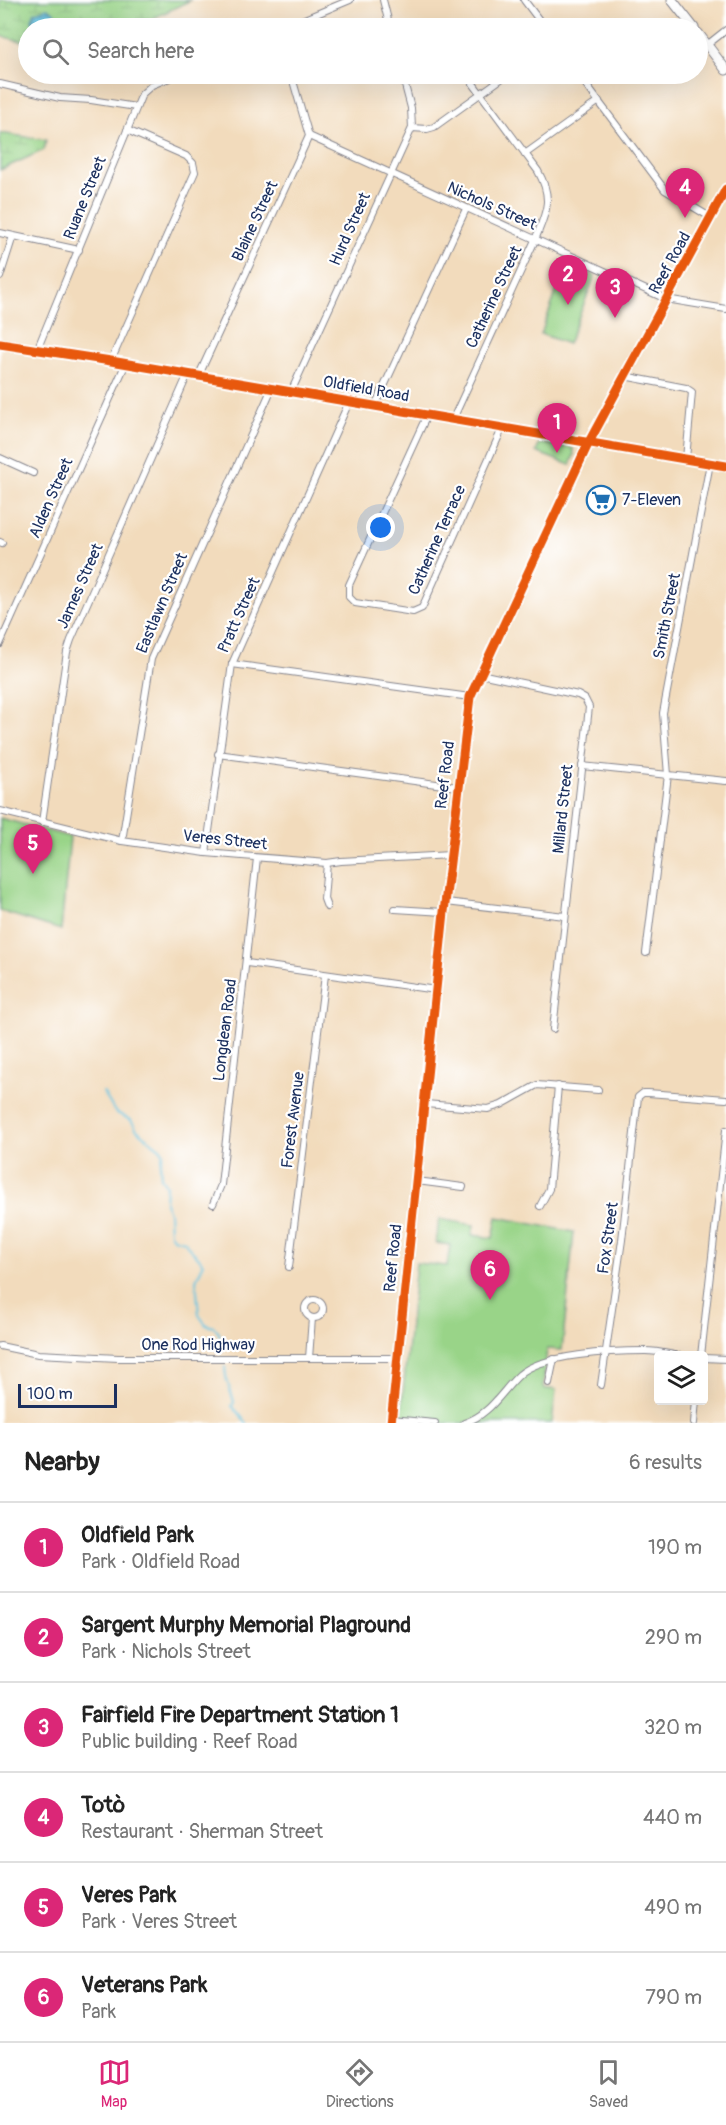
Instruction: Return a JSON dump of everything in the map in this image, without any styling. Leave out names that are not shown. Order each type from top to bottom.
[{"type":"main road","points":[[672,0],[686,18]]},
{"type":"main road","points":[[708,46],[726,70]]},
{"type":"street","points":[[307,18],[350,0]]},
{"type":"street","points":[[383,0],[388,18]]},
{"type":"street","points":[[524,0],[538,18]]},
{"type":"street","points":[[708,44],[726,30]]},
{"type":"street","points":[[0,84],[60,98],[136,107]]},
{"type":"street","name":"Ruane Street","points":[[37,350],[136,107],[148,87],[155,84]]},
{"type":"street","points":[[294,84],[309,136]]},
{"type":"street","points":[[405,84],[411,108],[412,128],[427,129],[434,127],[494,84]]},
{"type":"street","name":"Catherine Street","points":[[453,419],[548,207],[548,193],[543,180],[474,84]]},
{"type":"street","points":[[586,84],[664,190],[710,217]]},
{"type":"street","points":[[525,154],[599,101]]},
{"type":"street","name":"Hurd Street","points":[[291,392],[412,128]]},
{"type":"street","points":[[111,360],[195,172],[189,158],[127,130]]},
{"type":"street","name":"Nichols Street","points":[[309,136],[666,299],[726,309]]},
{"type":"street","name":"Blaine Street","points":[[199,375],[309,136]]},
{"type":"street","name":"Reef Road","points":[[391,1421],[444,912],[470,697],[589,442],[726,189]]},
{"type":"street","points":[[375,406],[466,209]]},
{"type":"street","points":[[0,233],[79,250]]},
{"type":"street","points":[[0,276],[13,236]]},
{"type":"street","name":"Oldfield Road","points":[[0,344],[111,360],[726,466]]},
{"type":"street","name":"Alden Street","points":[[0,644],[126,363]]},
{"type":"street","name":"James Street","points":[[42,822],[69,646],[188,374]]},
{"type":"street","points":[[624,376],[686,388],[692,392],[687,459]]},
{"type":"street","name":"Eastlawn Street","points":[[122,841],[151,659],[272,388]]},
{"type":"street","name":"Pratt Street","points":[[206,853],[232,664],[349,402]]},
{"type":"street","name":"Catherine Terrace","points":[[427,415],[349,585],[349,597],[355,603],[413,612],[422,608],[502,429]]},
{"type":"street","points":[[0,458],[33,473]]},
{"type":"street","name":"Smith Street","points":[[646,953],[668,775],[663,713],[710,463]]},
{"type":"street","points":[[232,664],[470,697]]},
{"type":"street","name":"Millard Street","points":[[480,674],[578,695],[585,699],[588,711],[553,1029]]},
{"type":"street","points":[[218,754],[458,787]]},
{"type":"street","points":[[582,765],[726,781]]},
{"type":"street","name":"Veres Street","points":[[0,811],[122,841],[206,853],[327,863],[451,855]]},
{"type":"street","name":"Longdean Road","points":[[213,1204],[221,1185],[258,858]]},
{"type":"street","points":[[327,863],[324,899],[327,907]]},
{"type":"street","points":[[446,902],[565,916]]},
{"type":"street","points":[[395,909],[444,912]]},
{"type":"street","points":[[247,963],[436,990]]},
{"type":"street","name":"Forest Avenue","points":[[289,1268],[325,975]]},
{"type":"street","points":[[424,1104],[488,1109],[501,1105],[537,1085],[598,1090]]},
{"type":"street","points":[[540,1206],[549,1189],[558,1086]]},
{"type":"street","name":"Fox Street","points":[[601,1385],[622,1240],[637,1100],[640,1094],[648,1093],[726,1100]]},
{"type":"street","points":[[703,1351],[726,1130]]},
{"type":"street","points":[[417,1181],[463,1187]]},
{"type":"street","points":[[309,1358],[312,1318]]},
{"type":"street","name":"One Rod Highway","points":[[0,1347],[38,1354],[75,1357],[397,1358]]},
{"type":"street","points":[[464,1423],[489,1409],[528,1368],[554,1359],[654,1352]]},
{"type":"street","points":[[708,1358],[726,1359]]},
{"type":"street","points":[[549,1383],[554,1359]]},
{"type":"street","points":[[694,1423],[696,1405]]},
{"type":"street","points":[[391,1421],[435,1423]]},
{"type":"green space","points":[[0,0],[191,0],[154,18],[18,18],[18,40],[0,36]]},
{"type":"green space","points":[[0,133],[46,140],[44,150],[0,170]]},
{"type":"green space","points":[[567,263],[595,276],[568,344],[541,334]]},
{"type":"green space","points":[[540,443],[573,448],[574,455],[570,465],[536,452]]},
{"type":"green space","points":[[0,818],[70,837],[61,930],[0,911]]},
{"type":"green space","points":[[497,1217],[574,1232],[562,1350],[547,1349],[543,1388],[556,1390],[552,1423],[400,1423],[416,1263],[447,1266],[450,1245],[436,1243],[439,1219],[474,1225],[472,1235],[493,1238]]},
{"type":"water","points":[[47,8],[57,18],[32,18],[35,12]]},
{"type":"waterway","points":[[103,1092],[115,1112],[131,1120],[137,1130],[163,1153],[160,1166],[161,1177],[166,1186],[165,1203],[169,1212],[170,1233],[173,1238],[185,1241],[202,1261],[203,1265],[196,1280],[199,1315],[206,1325],[214,1327],[219,1333],[222,1350]]},
{"type":"waterway","points":[[225,1367],[234,1402],[232,1406],[247,1423]]},
{"type":"cycle path","points":[[391,1423],[444,912],[470,697],[589,442],[726,189]]},
{"type":"cycle path","points":[[0,344],[726,466]]},
{"type":"place","name":"Totò","points":[[685,218]]},
{"type":"place","name":"Sargent Murphy Memorial Plaground","points":[[568,305]]},
{"type":"place","name":"Fairfield Fire Department Station 1","points":[[615,318]]},
{"type":"place","name":"Oldfield Park","points":[[557,453]]},
{"type":"place","name":"7-Eleven","points":[[601,500]]},
{"type":"place","name":"Veres Park","points":[[33,874]]},
{"type":"place","name":"Veterans Park","points":[[490,1300]]}]
